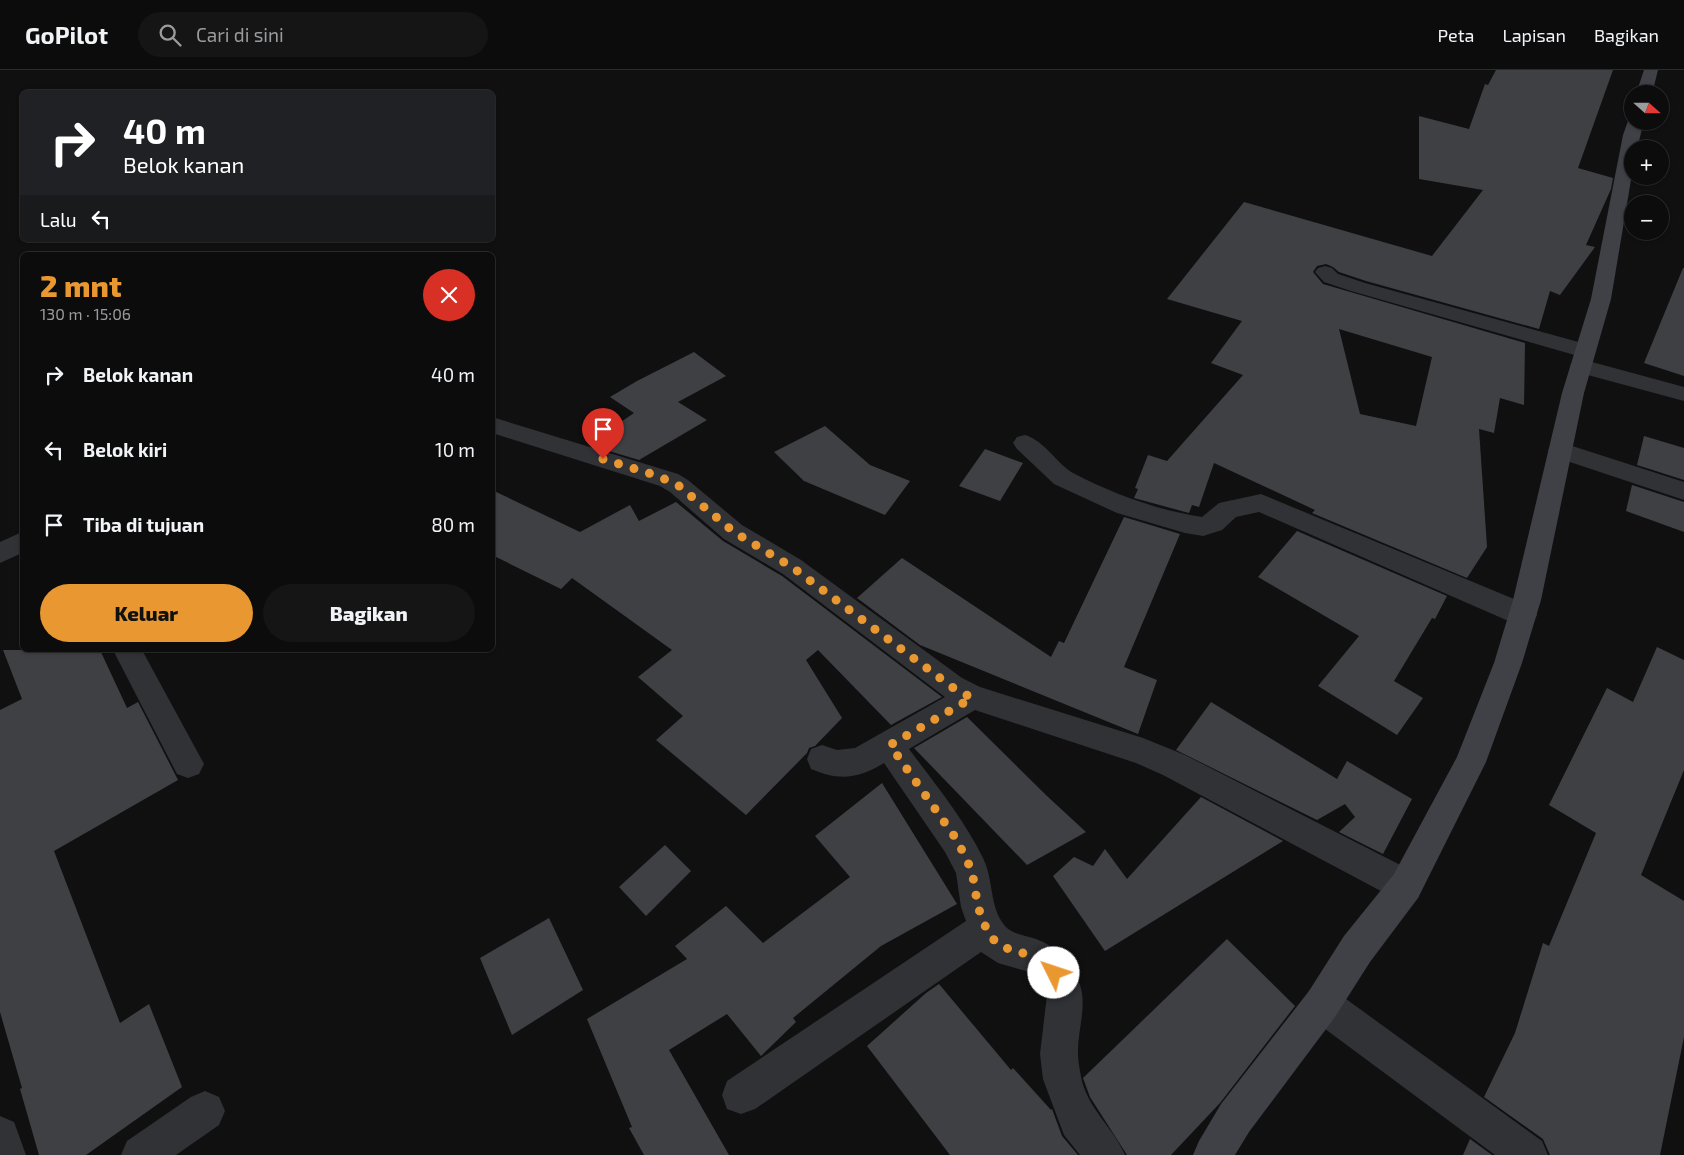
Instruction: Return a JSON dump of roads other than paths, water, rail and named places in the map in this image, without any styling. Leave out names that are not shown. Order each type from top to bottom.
[{"type":"street","points":[[1647,85],[1651,70]]},
{"type":"street","points":[[1213,1155],[1234,1118],[1322,1004],[1357,949],[1406,886],[1471,762],[1508,663],[1523,615],[1560,450],[1583,359],[1601,299],[1633,130]]},
{"type":"street","points":[[1324,272],[1330,278],[1358,288],[1583,359],[1684,394]]},
{"type":"street","points":[[495,426],[658,476],[679,486],[734,532],[792,567],[952,687],[972,698],[1159,759],[1406,886]]},
{"type":"street","points":[[1025,443],[1063,478],[1126,507],[1185,524],[1203,527],[1213,523],[1228,509],[1261,503],[1523,615]]},
{"type":"street","points":[[1560,450],[1684,491]]},
{"type":"street","points":[[0,553],[20,543]]},
{"type":"street","points":[[128,652],[188,764]]},
{"type":"street","points":[[822,759],[832,764],[845,764],[862,760],[972,698]]},
{"type":"street","points":[[890,745],[957,840],[972,871],[978,907],[986,928],[994,940],[1010,950],[1035,956],[1054,973],[1065,993],[1059,1054],[1062,1079],[1078,1121],[1105,1155]]},
{"type":"street","points":[[741,1095],[986,928]]},
{"type":"street","points":[[1322,1004],[1528,1155]]},
{"type":"street","points":[[141,1155],[205,1111]]},
{"type":"street","points":[[0,1136],[6,1155]]}]
